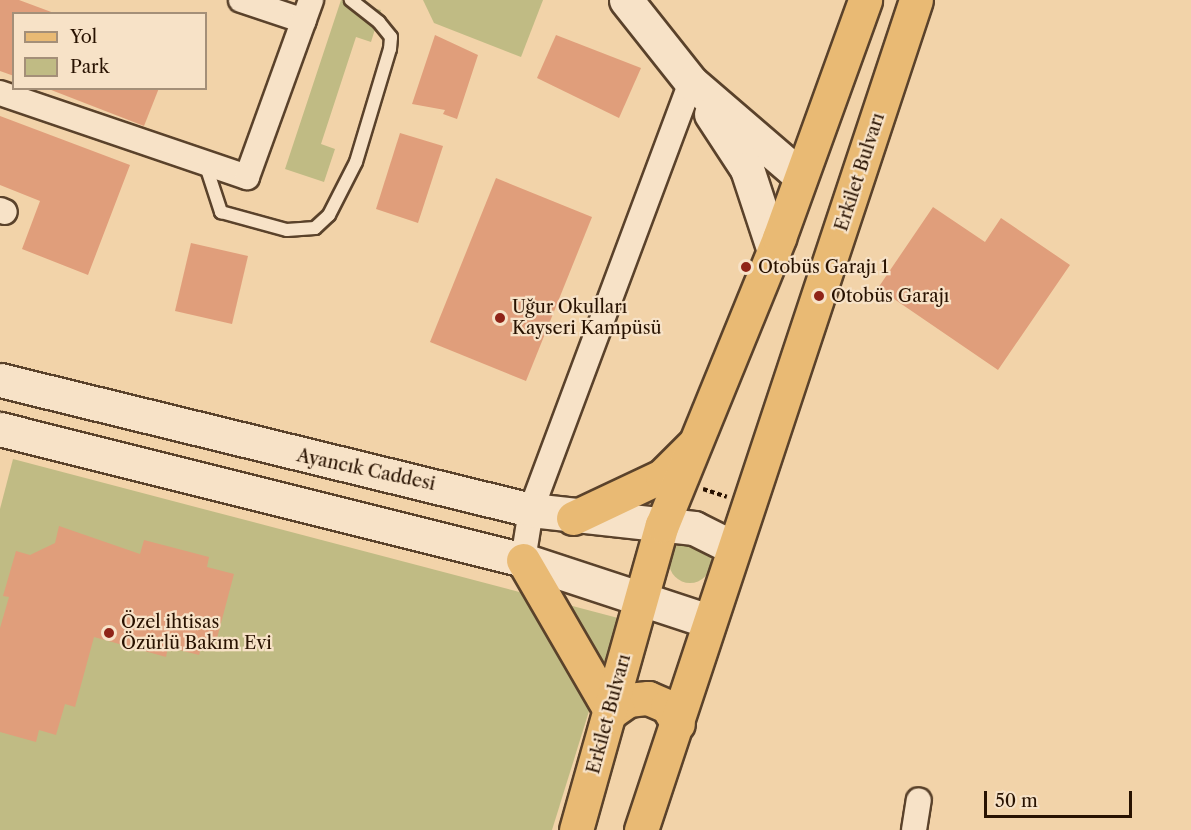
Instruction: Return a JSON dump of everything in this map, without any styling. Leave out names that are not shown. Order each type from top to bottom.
[{"type":"main road","points":[[663,525],[684,483],[774,251],[799,175],[865,0]]},
{"type":"main road","name":"Erkilet Bulvarı","points":[[709,621],[916,0]]},
{"type":"main road","points":[[573,518],[662,476],[702,435]]},
{"type":"main road","name":"Erkilet Bulvarı","points":[[576,830],[611,712],[639,598],[663,525]]},
{"type":"main road","points":[[523,560],[611,712],[628,700],[648,698],[667,706],[678,724]]},
{"type":"main road","points":[[641,830],[678,724],[709,621]]},
{"type":"street","points":[[0,93],[248,177],[308,11],[241,0]]},
{"type":"street","points":[[626,0],[691,82],[747,169],[774,251]]},
{"type":"street","points":[[691,82],[799,175]]},
{"type":"street","points":[[523,560],[531,510],[691,82]]},
{"type":"street","name":"Ayancık Caddesi","points":[[0,380],[531,510],[573,518],[694,528],[732,547]]},
{"type":"street","points":[[0,429],[523,560],[709,621]]},
{"type":"street","points":[[914,830],[919,800]]},
{"type":"lane","points":[[205,163],[221,212],[287,230],[315,228],[329,215],[356,162],[390,49],[391,37],[379,22],[351,0]]},
{"type":"path","points":[[684,483],[747,504]]},
{"type":"green space","points":[[341,0],[381,10],[371,42],[356,37],[321,144],[335,149],[324,182],[285,169]]},
{"type":"green space","points":[[423,0],[543,0],[521,57],[434,23]]},
{"type":"green space","points":[[13,459],[618,618],[552,830],[0,830],[0,509]]},
{"type":"green space","points":[[690,541],[705,547],[711,562],[705,577],[690,583],[675,577],[669,562],[675,547]]},
{"type":"building","points":[[0,0],[19,0],[51,12],[12,12],[12,75],[0,71]]},
{"type":"building","points":[[435,35],[478,55],[457,119],[443,114],[445,110],[412,104]]},
{"type":"building","points":[[556,35],[641,68],[619,118],[537,78]]},
{"type":"building","points":[[51,90],[158,90],[144,126]]},
{"type":"building","points":[[0,116],[130,165],[88,275],[22,249],[40,201],[0,185]]},
{"type":"building","points":[[400,133],[443,146],[418,223],[376,209]]},
{"type":"building","points":[[496,178],[592,217],[526,381],[430,342]]},
{"type":"building","points":[[933,207],[985,242],[1001,218],[1070,265],[998,370],[878,288]]},
{"type":"building","points":[[191,243],[248,256],[232,324],[175,311]]},
{"type":"building","name":"Özel ihtisas Özürlü Bakım Evi","points":[[59,526],[140,554],[144,540],[209,557],[207,567],[234,574],[216,642],[204,639],[199,655],[168,647],[166,657],[94,637],[75,707],[65,704],[56,735],[39,730],[36,742],[0,732],[0,628],[9,597],[3,596],[16,551],[30,555],[55,543]]},
{"type":"place","name":"Otobüs Garajı 1","points":[[746,267]]},
{"type":"place","name":"Otobüs Garajı","points":[[819,296]]},
{"type":"place","name":"Uğur Okulları Kayseri Kampüsü","points":[[500,318]]},
{"type":"place","name":"Özel ihtisas Özürlü Bakım Evi","points":[[109,633]]}]
